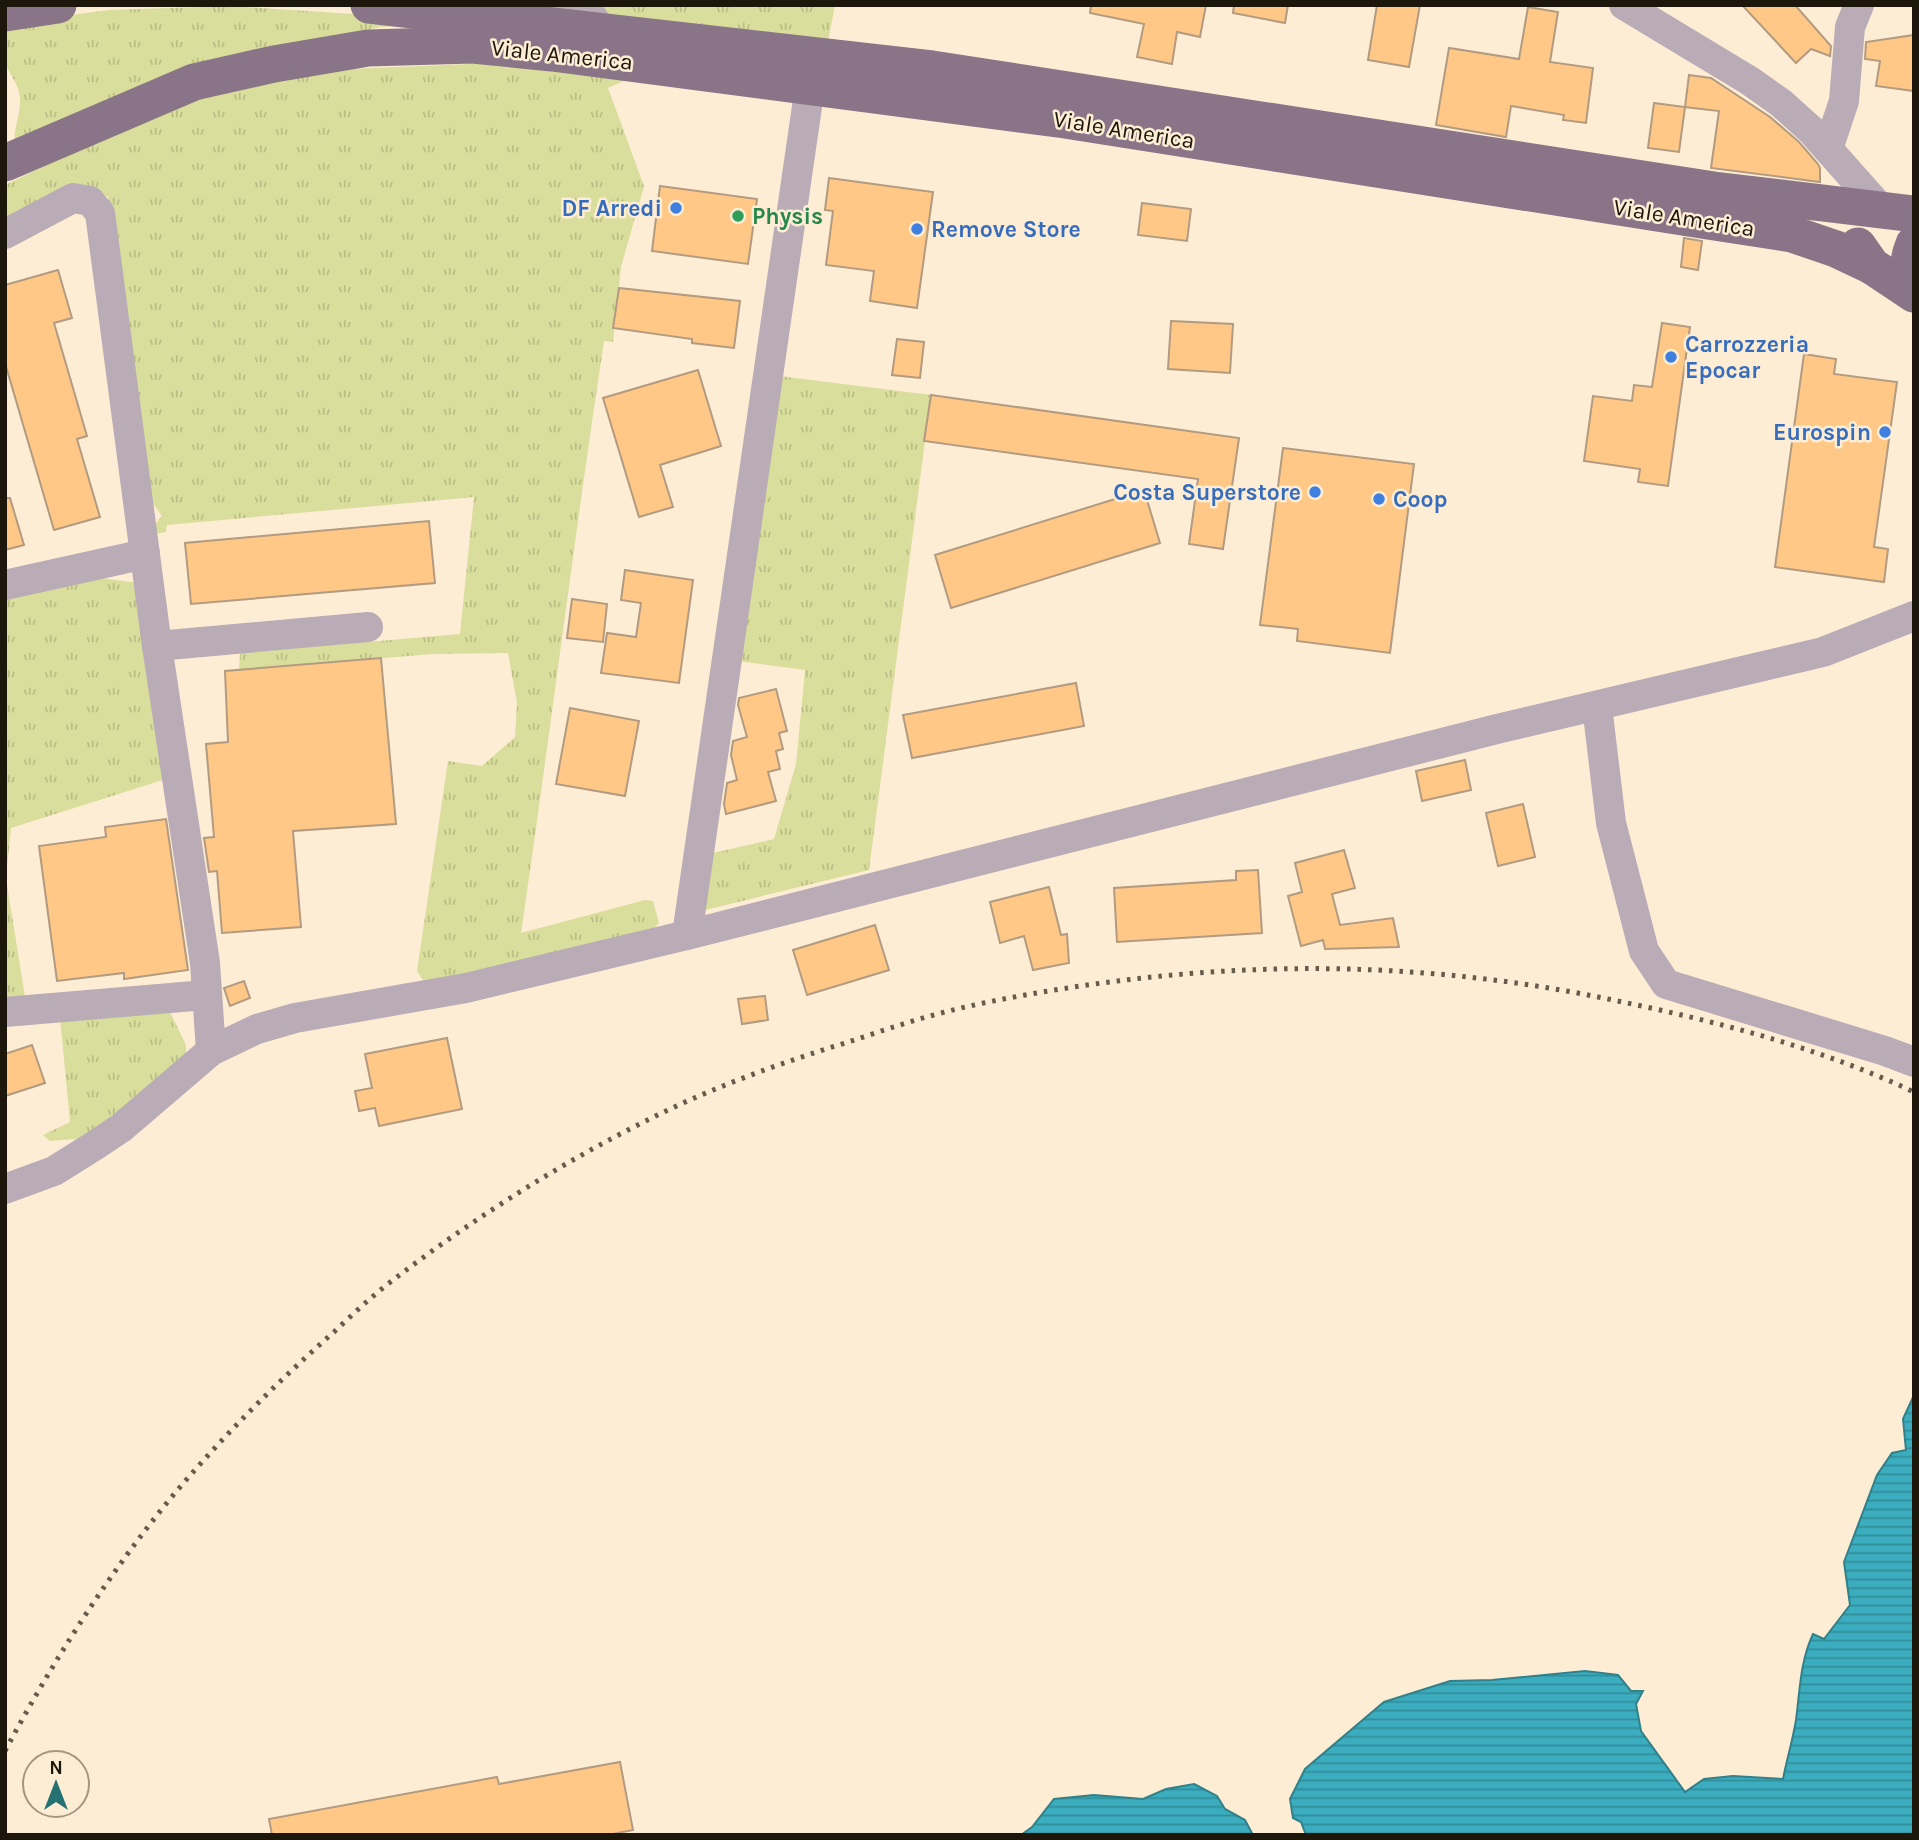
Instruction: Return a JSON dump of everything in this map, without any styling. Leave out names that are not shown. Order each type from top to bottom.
[{"type":"main road","points":[[5,13],[58,5]]},
{"type":"main road","name":"Viale America","points":[[369,5],[943,71],[1714,190],[1898,212]]},
{"type":"main road","name":"Viale America","points":[[5,163],[194,82],[274,64],[368,48],[473,45],[552,52],[1065,120],[1792,234],[1836,249],[1872,266]]},
{"type":"main road","points":[[1836,205],[1840,219],[1872,266],[1914,294]]},
{"type":"main road","points":[[1914,244],[1909,255],[1908,272],[1914,282]]},
{"type":"street","points":[[547,5],[662,40]]},
{"type":"street","points":[[1624,5],[1750,81],[1781,103],[1811,130],[1831,154],[1898,212]]},
{"type":"street","points":[[1836,205],[1831,154],[1844,101],[1850,27],[1858,5]]},
{"type":"street","points":[[687,935],[810,86]]},
{"type":"street","points":[[5,234],[73,198],[89,201],[100,213],[157,646],[205,963],[211,1051]]},
{"type":"street","points":[[5,585],[145,554]]},
{"type":"street","points":[[5,1189],[54,1171],[94,1146],[121,1128],[211,1051],[257,1028],[295,1018],[466,988],[687,935],[1497,729],[1823,652],[1914,616]]},
{"type":"street","points":[[157,646],[368,627]]},
{"type":"street","points":[[1597,706],[1611,823],[1644,951],[1666,984],[1914,1062]]},
{"type":"street","points":[[5,1012],[206,995]]},
{"type":"green space","points":[[575,5],[835,5],[827,47],[617,19]]},
{"type":"green space","points":[[231,6],[353,14],[415,25],[381,27],[309,41],[15,143],[20,99],[5,63],[5,24],[109,10]]},
{"type":"green space","points":[[497,63],[630,78],[608,88],[644,186],[621,267],[613,342],[604,341],[521,933],[645,900],[653,901],[659,923],[652,930],[474,974],[423,980],[417,971],[448,761],[482,766],[515,737],[517,703],[508,653],[433,654],[239,670],[240,653],[460,634],[474,497],[167,525],[166,532],[154,534],[153,527],[162,516],[149,498],[108,197],[89,186],[65,189],[5,219],[5,185],[160,111],[229,90],[345,69]]},
{"type":"green space","points":[[779,376],[931,395],[869,870],[701,911],[709,854],[774,839],[796,764],[805,670],[738,661]]},
{"type":"green space","points":[[94,577],[138,583],[166,779],[11,828],[6,878],[25,997],[5,999],[5,598]]},
{"type":"green space","points":[[168,1008],[186,1045],[186,1056],[103,1131],[76,1139],[50,1141],[43,1135],[70,1122],[60,1018]]},
{"type":"water","points":[[1914,1395],[1914,1835],[1306,1835],[1301,1822],[1293,1818],[1290,1799],[1305,1769],[1384,1702],[1450,1681],[1492,1680],[1585,1671],[1618,1675],[1631,1691],[1643,1691],[1636,1704],[1641,1731],[1685,1792],[1704,1779],[1733,1776],[1783,1779],[1795,1727],[1805,1655],[1813,1634],[1824,1639],[1850,1605],[1844,1562],[1877,1475],[1892,1453],[1906,1450],[1903,1419]]},
{"type":"water","points":[[1194,1784],[1217,1796],[1225,1809],[1245,1820],[1253,1835],[1021,1835],[1032,1827],[1054,1799],[1094,1795],[1143,1799],[1166,1789]]},
{"type":"building","points":[[1091,5],[1206,5],[1200,37],[1177,32],[1172,64],[1137,57],[1144,24],[1090,13]]},
{"type":"building","points":[[1234,5],[1288,5],[1285,23],[1233,13]]},
{"type":"building","points":[[1377,5],[1420,5],[1409,67],[1368,60]]},
{"type":"building","points":[[1742,5],[1795,5],[1831,46],[1830,56],[1811,49],[1796,63]]},
{"type":"building","points":[[1528,7],[1558,12],[1550,62],[1593,68],[1586,123],[1563,120],[1564,115],[1511,106],[1506,137],[1436,125],[1449,48],[1519,59]]},
{"type":"building","points":[[1914,35],[1914,91],[1876,86],[1880,61],[1865,59],[1866,42]]},
{"type":"building","points":[[1689,75],[1711,78],[1770,117],[1799,142],[1818,164],[1820,182],[1711,168],[1719,111],[1685,107]]},
{"type":"building","points":[[1654,103],[1685,107],[1679,152],[1648,148]]},
{"type":"building","points":[[829,178],[933,192],[917,308],[870,301],[874,271],[826,265],[833,211],[825,210]]},
{"type":"building","points":[[660,186],[757,199],[748,264],[652,251]]},
{"type":"building","points":[[1142,203],[1191,209],[1187,241],[1138,235]]},
{"type":"building","points":[[1684,238],[1702,241],[1698,270],[1681,267]]},
{"type":"building","points":[[58,270],[72,318],[54,323],[87,436],[77,439],[100,517],[54,530],[5,363],[5,285]]},
{"type":"building","points":[[619,288],[740,301],[734,348],[613,328]]},
{"type":"building","points":[[1171,321],[1233,324],[1230,373],[1168,369]]},
{"type":"building","points":[[1662,323],[1690,327],[1668,486],[1638,482],[1640,469],[1584,461],[1593,396],[1632,401],[1634,385],[1652,387]]},
{"type":"building","points":[[897,339],[924,342],[920,378],[892,375]]},
{"type":"building","points":[[1804,354],[1836,359],[1834,374],[1897,382],[1874,547],[1888,549],[1884,582],[1775,567]]},
{"type":"building","points":[[698,370],[721,446],[660,465],[673,507],[639,517],[603,398]]},
{"type":"building","points":[[931,395],[1239,438],[1223,549],[1189,544],[1198,479],[924,441]]},
{"type":"building","points":[[1283,448],[1414,464],[1390,653],[1297,641],[1298,629],[1260,625]]},
{"type":"building","points":[[1144,490],[1160,543],[951,608],[935,555]]},
{"type":"building","points":[[5,498],[10,498],[24,545],[5,550]]},
{"type":"building","points":[[429,521],[435,583],[191,604],[185,543]]},
{"type":"building","points":[[625,570],[693,580],[679,683],[601,673],[607,633],[636,637],[641,603],[621,600]]},
{"type":"building","points":[[572,599],[607,604],[603,642],[567,638]]},
{"type":"building","points":[[381,658],[396,824],[293,831],[301,927],[222,933],[217,871],[209,872],[204,838],[214,837],[206,744],[228,742],[225,671]]},
{"type":"building","points":[[1076,683],[1084,726],[912,758],[903,715]]},
{"type":"building","points":[[776,689],[787,731],[779,733],[783,749],[776,751],[780,769],[768,772],[776,801],[726,814],[724,804],[727,783],[737,780],[731,755],[733,741],[747,737],[738,705],[739,698]]},
{"type":"building","points":[[570,708],[639,721],[625,796],[556,784]]},
{"type":"building","points":[[1465,760],[1471,790],[1422,801],[1416,771]]},
{"type":"building","points":[[1523,804],[1535,857],[1498,866],[1486,813]]},
{"type":"building","points":[[166,819],[188,970],[124,979],[124,973],[57,981],[39,846],[106,837],[105,827]]},
{"type":"building","points":[[1344,850],[1355,888],[1332,894],[1340,925],[1393,918],[1399,947],[1325,949],[1323,940],[1301,946],[1288,896],[1302,892],[1295,863]]},
{"type":"building","points":[[1258,870],[1262,933],[1117,942],[1114,888],[1236,880],[1236,871]]},
{"type":"building","points":[[1049,887],[1061,935],[1067,934],[1069,963],[1033,970],[1024,936],[1000,943],[990,902]]},
{"type":"building","points":[[875,925],[889,970],[807,995],[793,950]]},
{"type":"building","points":[[244,981],[250,998],[230,1006],[224,988]]},
{"type":"building","points":[[765,996],[768,1020],[742,1024],[738,999]]},
{"type":"building","points":[[447,1038],[462,1109],[379,1126],[375,1108],[359,1111],[355,1091],[372,1088],[365,1054]]},
{"type":"building","points":[[32,1045],[45,1083],[5,1096],[5,1054]]},
{"type":"building","points":[[620,1762],[633,1830],[608,1835],[272,1835],[269,1819],[497,1777],[499,1784]]},
{"type":"railway","points":[[5,1751],[82,1621],[124,1558],[170,1499],[249,1412],[370,1299],[425,1256],[560,1167],[689,1100],[800,1058],[908,1022],[995,1001],[1061,989],[1192,973],[1322,969],[1452,975],[1583,994],[1710,1022],[1793,1045],[1914,1092]]},
{"type":"place","name":"DF Arredi","points":[[676,208]]},
{"type":"place","name":"Physis","points":[[738,216]]},
{"type":"place","name":"Remove Store","points":[[917,229]]},
{"type":"place","name":"Carrozzeria Epocar","points":[[1671,357]]},
{"type":"place","name":"Eurospin","points":[[1885,432]]},
{"type":"place","name":"Costa Superstore","points":[[1315,492]]},
{"type":"place","name":"Coop","points":[[1379,499]]}]
